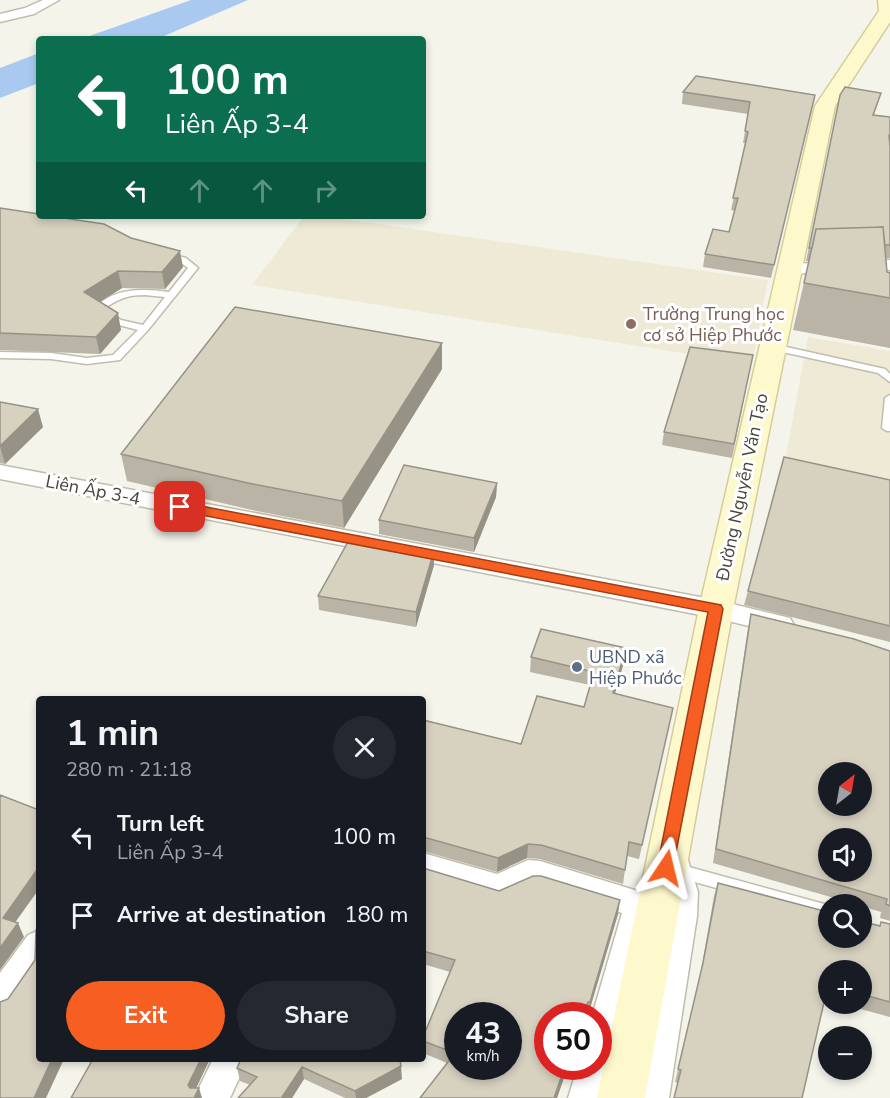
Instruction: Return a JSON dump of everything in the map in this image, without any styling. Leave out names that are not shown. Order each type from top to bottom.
[{"type":"main road","name":"Đường Nguyễn Văn Tạo","points":[[621,1098],[673,858],[716,609],[825,106],[888,11],[887,0]]},
{"type":"street","points":[[0,18],[29,11],[52,0]]},
{"type":"street","points":[[789,269],[890,265]]},
{"type":"street","name":"Liên Ấp 3-4","points":[[0,472],[716,609],[806,631]]},
{"type":"street","points":[[612,1004],[648,881],[673,858],[682,892],[681,916],[651,1098]]},
{"type":"street","points":[[426,867],[500,888],[528,873],[540,874],[640,905]]},
{"type":"street","points":[[0,1000],[36,949]]},
{"type":"street","points":[[212,1098],[230,1062]]},
{"type":"street","points":[[586,1098],[591,1080]]},
{"type":"lane","points":[[0,355],[110,361],[124,352],[193,268],[183,260],[160,255]]},
{"type":"lane","points":[[145,328],[124,325],[112,320],[104,313],[103,305],[126,293],[141,291],[172,295]]},
{"type":"lane","points":[[772,347],[881,371],[890,379]]},
{"type":"lane","points":[[887,428],[890,398]]},
{"type":"lane","points":[[673,858],[818,909]]},
{"type":"shaded area","name":"Trường Trung học cơ sở Hiệp Phước","points":[[302,219],[344,219],[768,280],[752,364],[252,285]]},
{"type":"shaded area","points":[[808,337],[890,351],[890,486],[784,466]]},
{"type":"water","points":[[191,0],[248,0],[164,36],[89,36]]},
{"type":"water","points":[[36,54],[36,84],[0,98],[0,68]]},
{"type":"building","points":[[696,76],[815,95],[774,265],[705,254],[713,229],[729,232],[738,198],[733,198],[748,132],[745,131],[750,102],[683,92]]},
{"type":"building","points":[[845,87],[881,93],[873,115],[890,117],[890,245],[885,245],[883,227],[816,229],[812,248],[809,248],[840,95]]},
{"type":"building","points":[[0,208],[36,214],[36,219],[70,219],[104,224],[131,238],[180,251],[162,272],[118,271],[84,292],[118,313],[96,337],[0,333]]},
{"type":"building","points":[[883,227],[887,272],[890,273],[890,298],[804,283],[816,229]]},
{"type":"building","points":[[235,307],[442,343],[342,501],[248,483],[121,454]]},
{"type":"building","points":[[690,347],[753,355],[734,444],[664,432]]},
{"type":"building","points":[[0,402],[38,409],[0,446]]},
{"type":"building","points":[[784,457],[890,480],[890,626],[748,591]]},
{"type":"building","points":[[404,465],[497,483],[474,538],[379,520]]},
{"type":"building","points":[[370,539],[434,551],[416,612],[318,596],[349,540],[368,543]]},
{"type":"building","points":[[751,614],[854,639],[890,651],[890,906],[886,904],[887,899],[829,882],[872,882],[872,828],[818,828],[818,879],[716,849]]},
{"type":"building","points":[[541,629],[626,648],[613,693],[673,708],[642,845],[629,842],[625,870],[541,845],[528,844],[498,858],[426,838],[426,721],[521,744],[537,696],[584,707],[594,672],[531,657]]},
{"type":"building","points":[[0,795],[36,809],[36,871],[3,918],[18,923],[0,948]]},
{"type":"building","points":[[426,869],[499,891],[533,876],[541,876],[620,900],[590,1002],[534,1002],[534,1080],[560,1080],[554,1098],[420,1098],[444,1067],[444,1080],[522,1080],[522,1002],[444,1002],[444,1049],[426,1042],[426,1030],[455,960],[426,952]]},
{"type":"building","points":[[718,883],[818,909],[818,948],[872,948],[872,924],[880,926],[881,922],[890,924],[890,1002],[872,997],[872,960],[818,960],[818,1014],[821,1014],[802,1098],[674,1098],[681,1070],[678,1069],[703,963]]},
{"type":"building","points":[[36,930],[36,1062],[51,1062],[34,1098],[0,1098],[0,1002],[8,999],[35,960]]},
{"type":"building","points":[[91,1062],[200,1062],[188,1085],[190,1088],[199,1088],[194,1098],[71,1098]]},
{"type":"building","points":[[240,1062],[400,1062],[401,1066],[355,1091],[302,1067],[282,1097],[286,1098],[238,1098],[257,1077],[237,1068]]},
{"type":"place","name":"Trường Trung học cơ sở Hiệp Phước","points":[[631,324]]},
{"type":"place","name":"UBND xã Hiệp Phước","points":[[577,667]]},
{"type":"route","points":[[180,507],[716,609],[666,868]]}]
